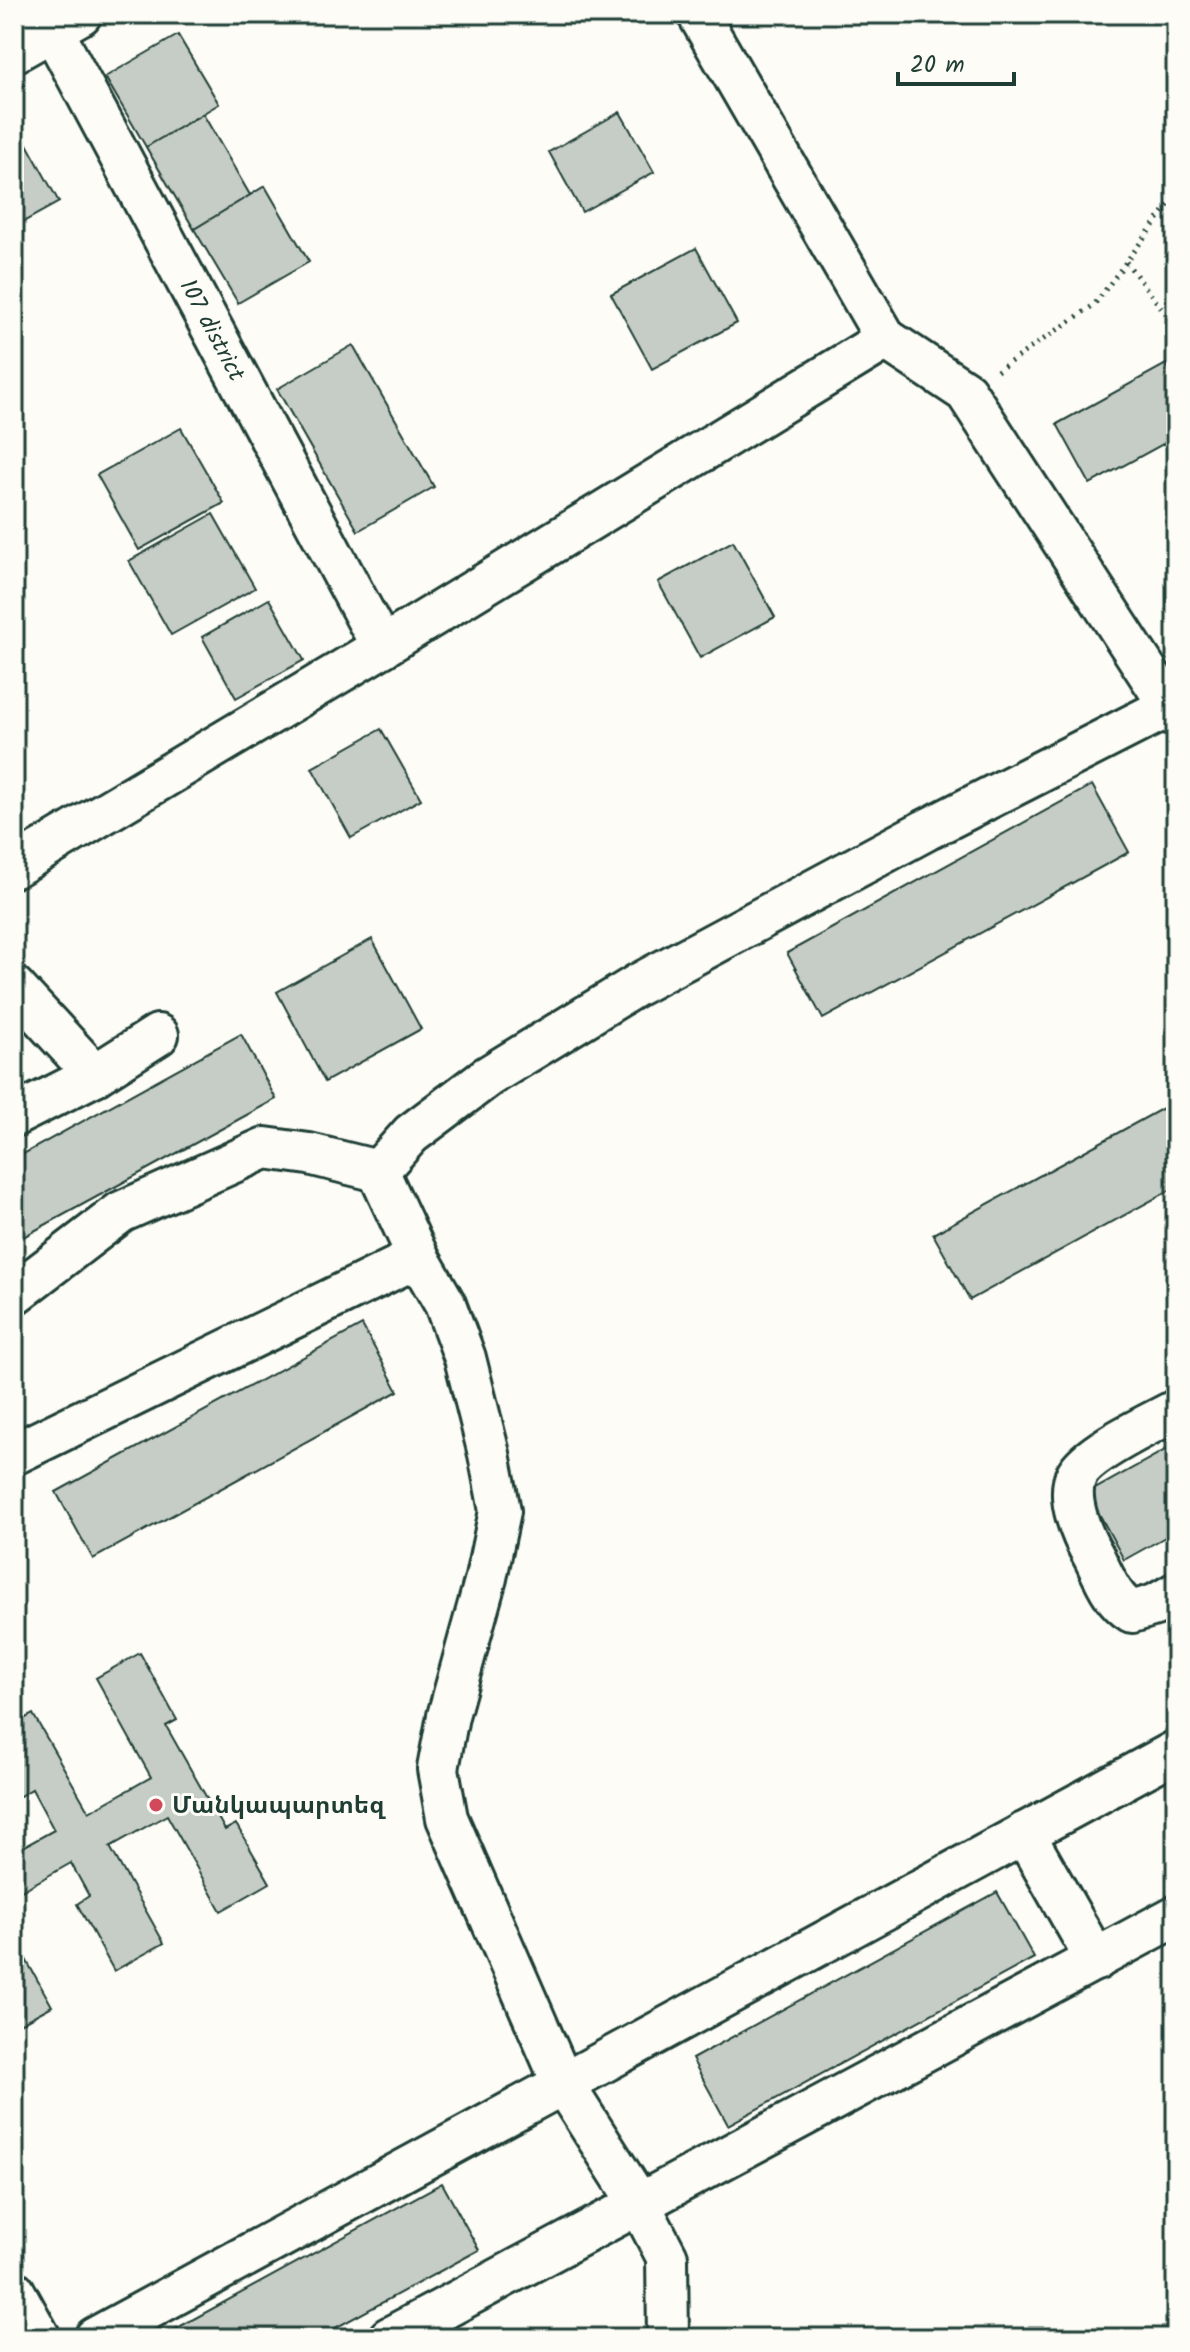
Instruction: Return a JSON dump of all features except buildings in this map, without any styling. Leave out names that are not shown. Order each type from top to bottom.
[{"type":"street","points":[[378,1171],[411,1134],[487,1077],[637,985],[926,830],[1173,711],[966,392],[886,339],[698,14]]},
{"type":"street","points":[[14,52],[59,19]]},
{"type":"street","name":"107 district","points":[[59,19],[382,647]]},
{"type":"street","points":[[14,867],[382,647],[886,339]]},
{"type":"street","points":[[14,987],[95,1075]]},
{"type":"street","points":[[14,1116],[95,1075],[158,1035]]},
{"type":"street","points":[[14,1294],[121,1212],[265,1148],[309,1154],[378,1171]]},
{"type":"street","points":[[378,1171],[418,1257],[445,1304],[465,1358],[500,1511],[486,1578],[448,1716],[438,1769],[447,1818],[562,2082],[640,2205],[667,2257],[668,2338]]},
{"type":"street","points":[[14,1454],[418,1257]]},
{"type":"street","points":[[1176,1410],[1095,1456],[1077,1475],[1073,1501],[1089,1548],[1119,1604],[1132,1612],[1155,1605],[1176,1593]]},
{"type":"street","points":[[95,2338],[1176,1751]]},
{"type":"street","points":[[1024,1833],[1096,1960]]},
{"type":"street","points":[[389,2338],[1176,1916]]},
{"type":"street","points":[[14,2291],[40,2338]]},
{"type":"path","points":[[966,392],[1094,305],[1176,195]]},
{"type":"path","points":[[1126,262],[1176,327]]},
{"type":"place","name":"Մանկապարտեզ","points":[[156,1805]]}]
